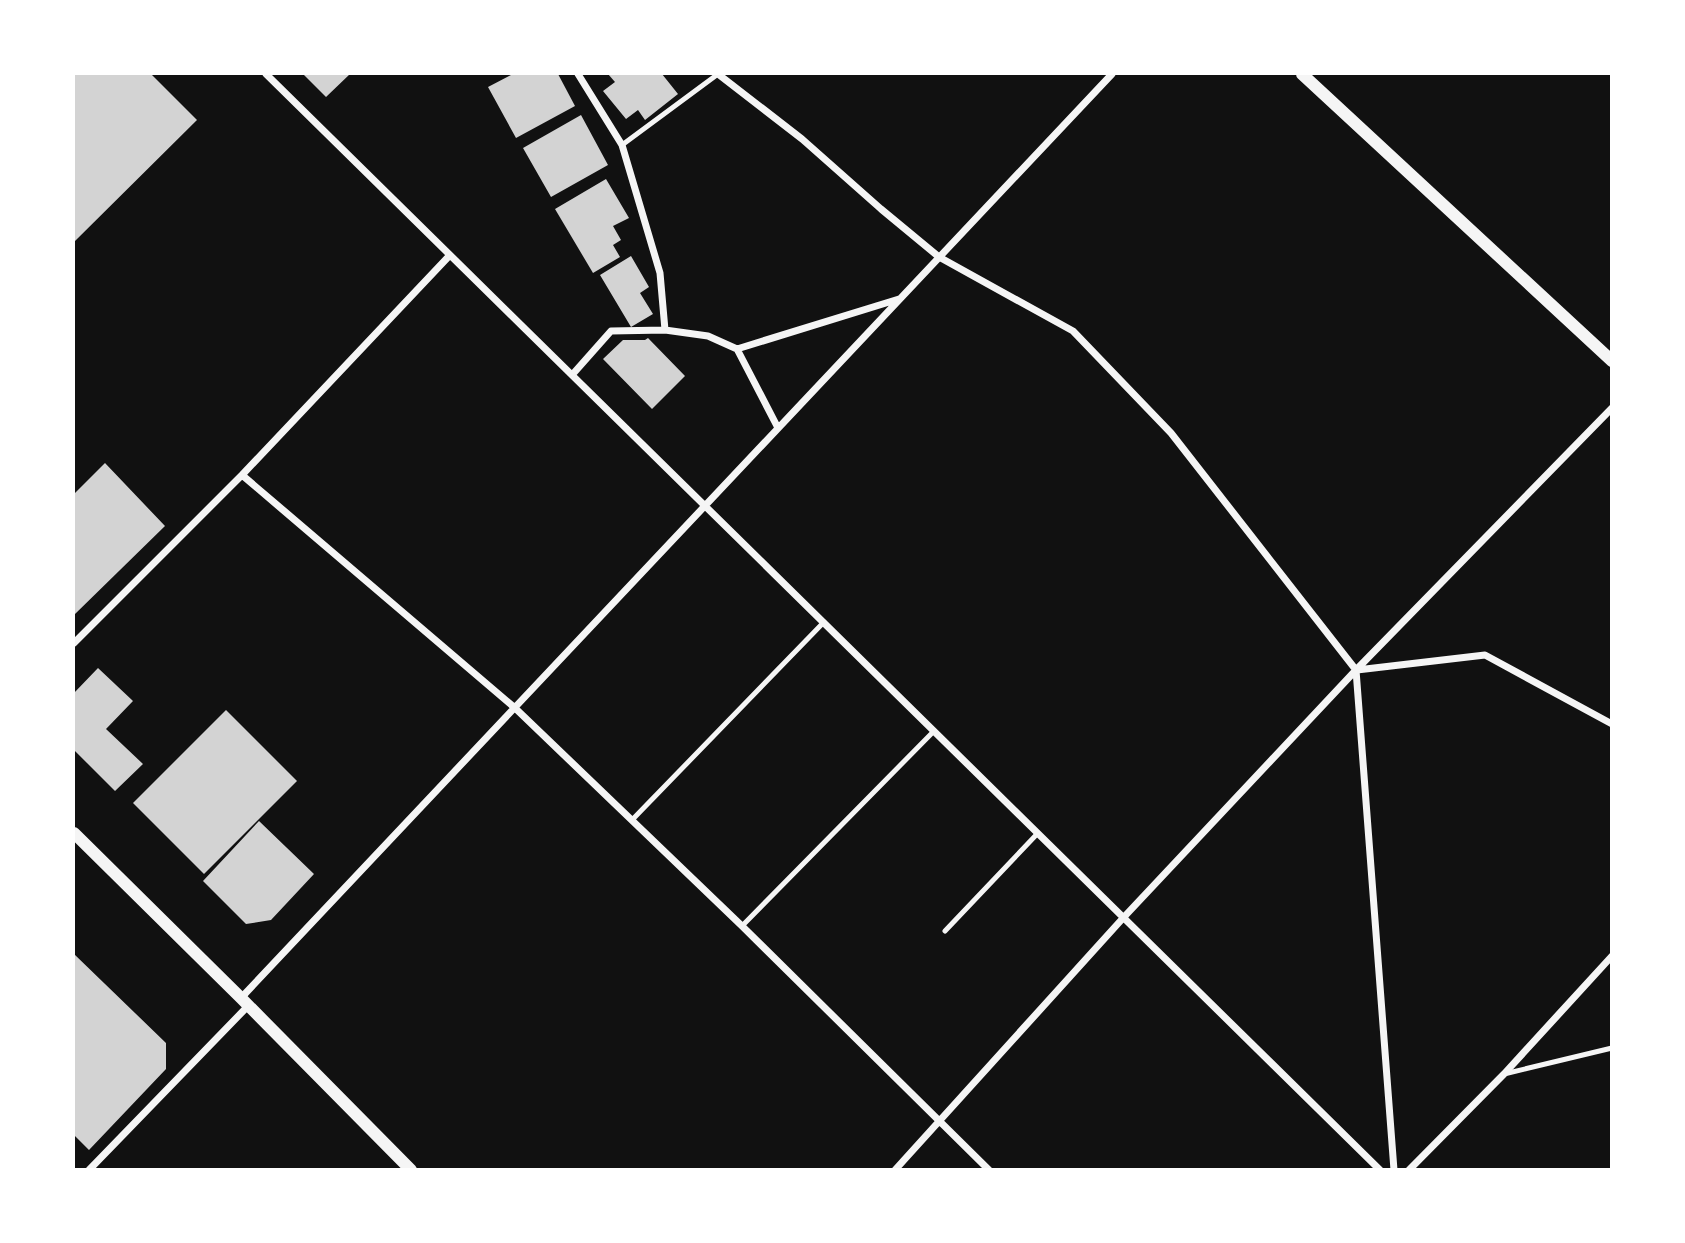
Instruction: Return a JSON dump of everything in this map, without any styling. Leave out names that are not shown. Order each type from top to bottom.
[{"type":"street","points":[[266,74],[1380,1170]]},
{"type":"street","points":[[578,74],[622,145],[660,273],[665,330]]},
{"type":"street","points":[[718,74],[802,139],[939,257],[1073,331],[1171,433],[1356,670],[1394,1170]]},
{"type":"street","points":[[89,1170],[515,708],[1112,74]]},
{"type":"street","points":[[1302,74],[1612,361]]},
{"type":"street","points":[[74,643],[242,475],[450,255]]},
{"type":"street","points":[[572,374],[611,331],[665,330],[708,337],[737,349],[899,299]]},
{"type":"street","points":[[737,349],[778,428]]},
{"type":"street","points":[[895,1170],[1124,917],[1356,670],[1612,408]]},
{"type":"street","points":[[242,475],[515,708],[742,926],[989,1170]]},
{"type":"street","points":[[1356,670],[1485,655],[1612,724]]},
{"type":"street","points":[[74,833],[411,1170]]},
{"type":"street","points":[[1409,1170],[1504,1073],[1612,956]]},
{"type":"lane","points":[[622,145],[718,74]]},
{"type":"lane","points":[[632,820],[824,622]]},
{"type":"lane","points":[[742,926],[934,731]]},
{"type":"lane","points":[[945,931],[1038,834]]},
{"type":"lane","points":[[1504,1073],[1612,1048]]},
{"type":"building","points":[[74,74],[151,74],[197,120],[74,242]]},
{"type":"building","points":[[303,74],[350,74],[326,97]]},
{"type":"building","points":[[513,74],[558,74],[575,106],[516,138],[488,87]]},
{"type":"building","points":[[608,74],[662,74],[678,94],[645,120],[638,110],[626,119],[603,91],[615,82]]},
{"type":"building","points":[[581,115],[608,165],[551,197],[523,148]]},
{"type":"building","points":[[606,179],[629,218],[613,226],[621,240],[613,245],[620,257],[593,273],[555,209]]},
{"type":"building","points":[[631,256],[649,287],[640,293],[653,314],[631,327],[600,275]]},
{"type":"building","points":[[648,338],[685,376],[652,409],[603,359],[623,340]]},
{"type":"building","points":[[105,463],[165,526],[74,615],[74,494]]},
{"type":"building","points":[[98,668],[133,701],[106,729],[143,764],[115,791],[74,750],[74,693]]},
{"type":"building","points":[[226,710],[297,781],[204,874],[133,803]]},
{"type":"building","points":[[259,821],[314,874],[271,920],[246,924],[203,881]]},
{"type":"building","points":[[74,954],[166,1043],[166,1069],[89,1150],[74,1135]]}]
